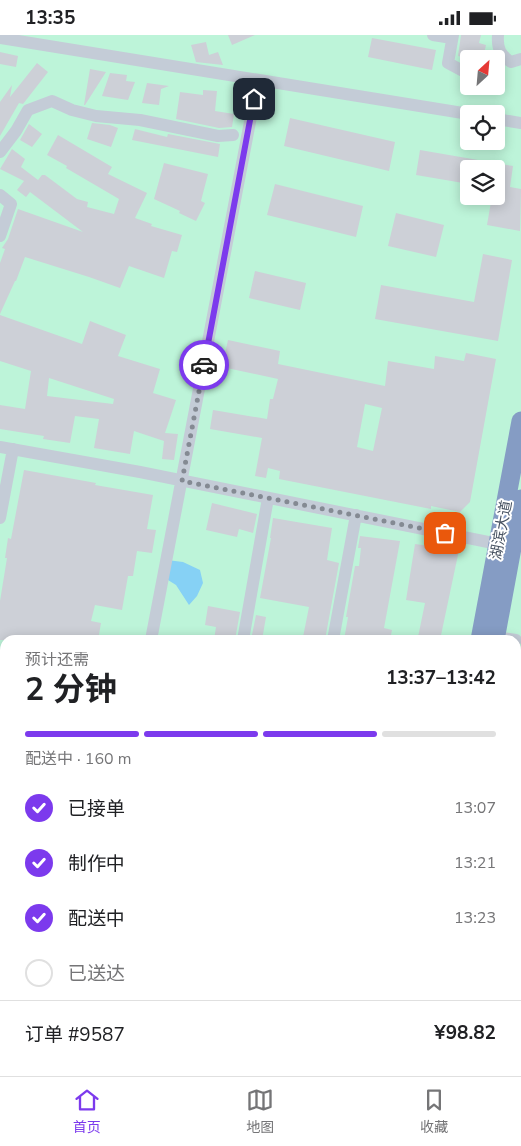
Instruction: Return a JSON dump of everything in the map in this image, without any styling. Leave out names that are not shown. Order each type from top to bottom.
[{"type":"highway","name":"湖滨大道","points":[[490,635],[498,544],[521,421]]},
{"type":"highway","name":"湖滨大道","points":[[491,635],[520,505]]},
{"type":"street","points":[[433,35],[453,37],[448,63],[460,69]]},
{"type":"street","points":[[497,50],[498,35]]},
{"type":"street","points":[[0,38],[460,113]]},
{"type":"street","points":[[505,58],[511,62],[521,59]]},
{"type":"street","points":[[152,635],[258,80]]},
{"type":"street","points":[[0,152],[16,131],[28,110],[52,101],[72,110],[96,116],[140,120],[218,136],[233,135]]},
{"type":"street","points":[[505,120],[521,123]]},
{"type":"street","points":[[0,195],[11,204],[0,236]]},
{"type":"street","points":[[0,518],[6,448],[498,544]]},
{"type":"street","points":[[244,635],[268,498]]},
{"type":"street","points":[[334,635],[356,515]]},
{"type":"green space","points":[[0,35],[521,35],[521,635],[0,635]]},
{"type":"water","points":[[167,560],[183,562],[200,570],[203,583],[197,596],[189,605],[176,585],[168,580]]},
{"type":"building","points":[[228,35],[255,35],[232,45]]},
{"type":"building","points":[[461,35],[481,35],[479,43],[486,45],[485,50],[460,50],[460,56],[458,56]]},
{"type":"building","points":[[372,38],[436,50],[432,70],[368,57]]},
{"type":"building","points":[[206,42],[209,55],[218,52],[223,65],[196,62],[191,45]]},
{"type":"building","points":[[0,52],[18,56],[16,67],[0,64]]},
{"type":"building","points":[[37,63],[48,72],[23,104],[19,103],[0,136],[0,102],[12,85],[10,97]]},
{"type":"building","points":[[90,69],[106,72],[84,105]]},
{"type":"building","points":[[110,73],[127,75],[126,81],[135,82],[128,100],[102,96]]},
{"type":"building","points":[[147,83],[169,86],[161,89],[159,105],[142,103]]},
{"type":"building","points":[[203,90],[217,91],[215,111],[234,114],[232,127],[219,128],[176,119],[180,92],[203,95]]},
{"type":"building","points":[[290,118],[395,142],[389,171],[284,146]]},
{"type":"building","points":[[92,123],[118,128],[111,147],[87,139]]},
{"type":"building","points":[[29,124],[42,134],[32,147],[20,140]]},
{"type":"building","points":[[135,129],[167,137],[168,134],[220,144],[218,157],[132,140]]},
{"type":"building","points":[[58,135],[112,167],[108,174],[147,193],[135,218],[152,224],[151,226],[182,235],[177,252],[172,251],[164,278],[129,266],[120,288],[25,257],[0,314],[0,263],[5,249],[2,248],[8,239],[18,209],[83,232],[30,192],[26,197],[17,190],[24,181],[0,169],[12,149],[25,159],[21,167],[38,180],[42,175],[45,175],[77,199],[88,202],[87,207],[114,214],[119,199],[47,155]]},
{"type":"building","points":[[420,150],[478,160],[460,160],[460,182],[416,175]]},
{"type":"building","points":[[164,163],[208,174],[201,201],[205,203],[196,221],[154,199]]},
{"type":"building","points":[[505,165],[513,166],[510,187],[521,189],[520,231],[487,225],[490,205],[505,205]]},
{"type":"building","points":[[275,184],[363,206],[356,237],[267,215]]},
{"type":"building","points":[[396,213],[444,225],[436,257],[388,246]]},
{"type":"building","points":[[483,254],[512,260],[498,341],[375,319],[381,285],[474,302]]},
{"type":"building","points":[[255,271],[306,283],[300,310],[249,298]]},
{"type":"building","points":[[0,315],[82,344],[90,321],[126,335],[118,356],[160,369],[153,393],[176,400],[165,433],[178,434],[174,460],[162,459],[164,441],[134,431],[130,454],[94,448],[99,419],[75,416],[70,443],[43,439],[44,436],[0,429],[0,405],[25,409],[31,371],[0,361]],"holes":[[[49,378],[114,399],[113,404],[47,396]]]},
{"type":"building","points":[[228,340],[280,351],[278,364],[385,386],[388,361],[434,369],[435,356],[464,361],[466,353],[496,359],[470,502],[460,512],[431,506],[431,509],[279,479],[280,471],[268,468],[266,478],[255,476],[262,438],[210,429],[213,410],[267,419],[270,399],[273,399],[278,379],[222,367]],"holes":[[[365,404],[382,408],[373,451],[357,447]]]},
{"type":"building","points":[[24,470],[153,495],[147,529],[156,530],[152,553],[137,551],[133,576],[128,576],[122,610],[95,605],[91,621],[101,623],[99,635],[0,635],[0,601],[7,558],[5,558],[8,538],[11,539]]},
{"type":"building","points":[[212,503],[257,514],[253,533],[239,529],[237,537],[206,530]]},
{"type":"building","points":[[273,518],[332,528],[327,560],[339,563],[326,635],[303,635],[309,607],[260,598]]},
{"type":"building","points":[[360,536],[400,541],[384,628],[392,630],[391,635],[345,635],[355,566],[359,566],[361,548],[358,548]]},
{"type":"building","points":[[415,544],[459,550],[441,635],[418,635],[425,603],[406,600]]},
{"type":"building","points":[[208,606],[240,612],[236,635],[215,635],[216,627],[205,625]]},
{"type":"building","points":[[256,615],[266,617],[263,635],[252,635]]},
{"type":"way so far","points":[[204,365],[182,481],[445,533]]},
{"type":"route","points":[[204,365],[254,99]]}]
